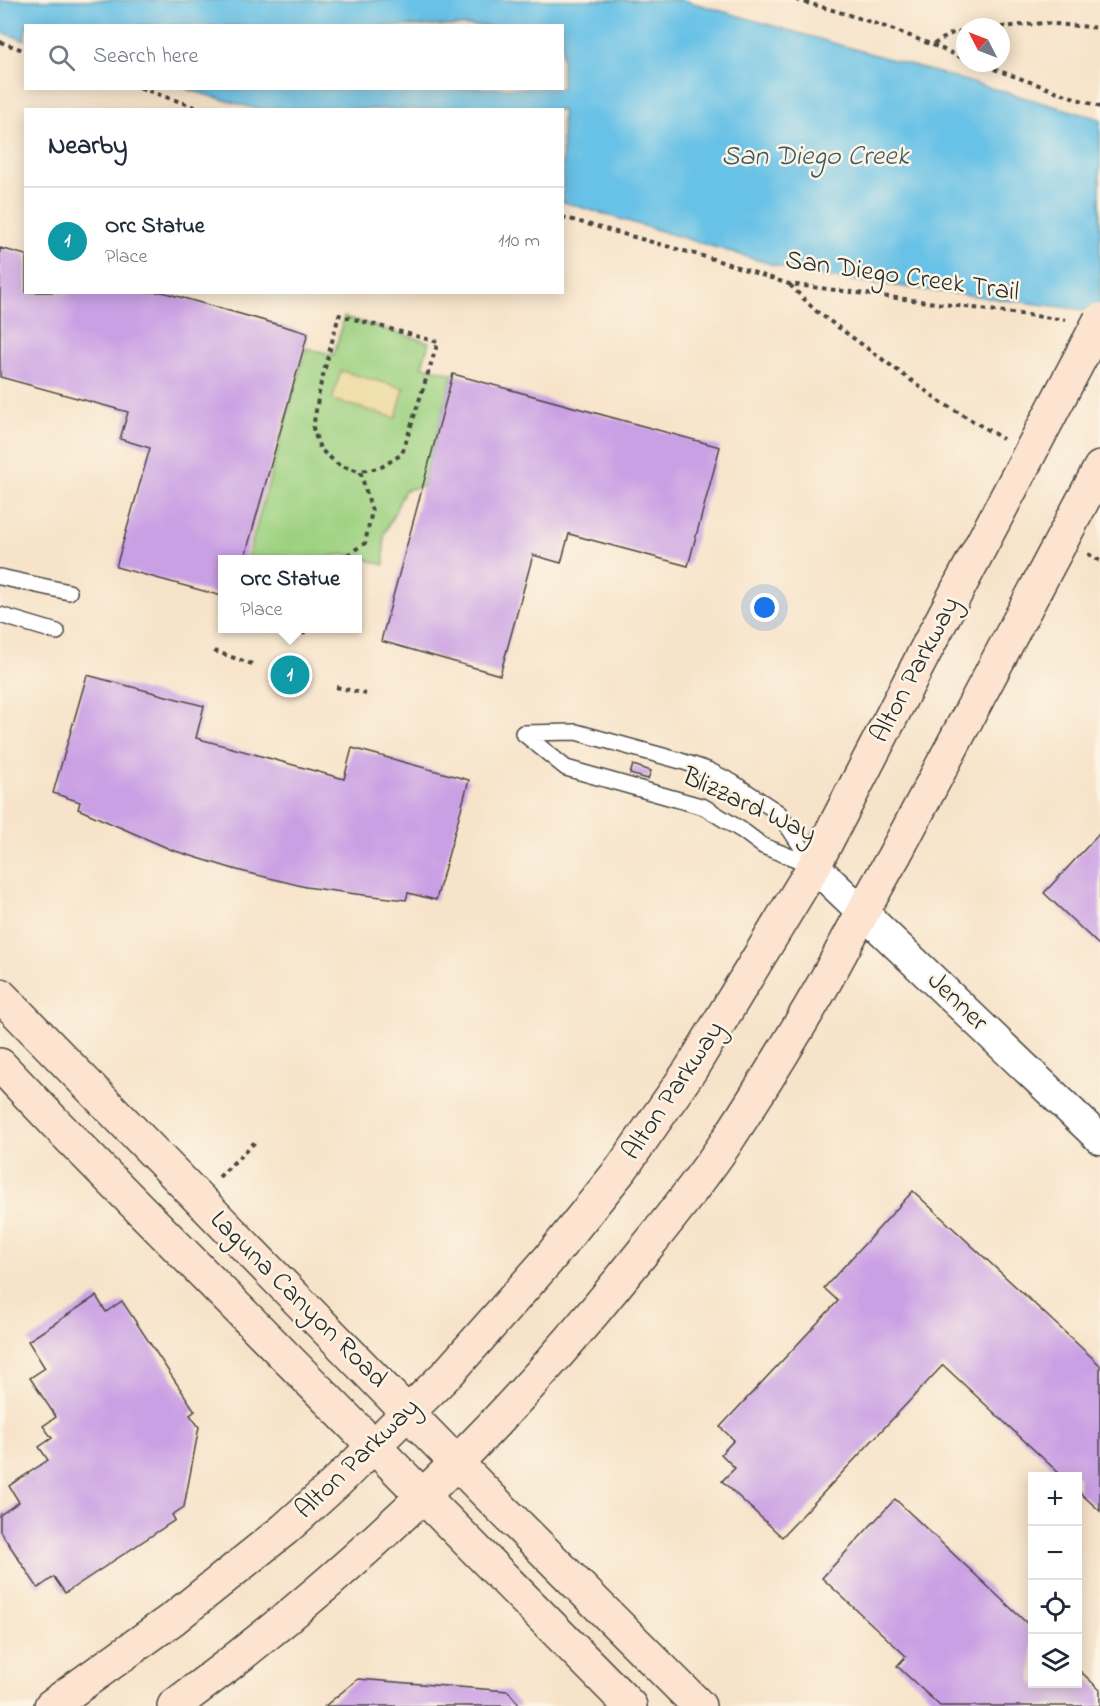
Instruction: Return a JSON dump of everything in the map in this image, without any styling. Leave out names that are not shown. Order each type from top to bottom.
[{"type":"main road","name":"Alton Parkway","points":[[51,1706],[115,1662],[232,1573],[285,1529],[449,1372],[572,1231],[622,1168],[691,1069],[814,866],[1093,333]]},
{"type":"main road","points":[[174,1706],[215,1676],[331,1582],[496,1423],[575,1336],[694,1187],[725,1144],[822,986],[894,856],[1100,468]]},
{"type":"main road","name":"Laguna Canyon Road","points":[[0,995],[58,1057],[456,1462],[699,1706]]},
{"type":"main road","name":"Laguna Canyon Road","points":[[0,1065],[630,1706]]},
{"type":"street","name":"Jenner","points":[[814,866],[1100,1139]]},
{"type":"lane","points":[[0,577],[69,592]]},
{"type":"lane","points":[[0,615],[57,632]]},
{"type":"lane","name":"Blizzard Way","points":[[523,732],[576,732],[708,770],[732,782],[779,813],[814,866],[763,846],[704,807],[566,768],[523,732]]},
{"type":"path","points":[[796,0],[844,12],[934,44],[956,55]]},
{"type":"path","points":[[1010,26],[1044,23],[1100,28]]},
{"type":"path","points":[[934,44],[956,32]]},
{"type":"path","points":[[0,42],[24,50]]},
{"type":"path","points":[[1002,72],[1100,106]]},
{"type":"path","points":[[146,90],[198,108]]},
{"type":"path","name":"San Diego Creek Trail","points":[[564,218],[713,259],[789,284],[1066,320]]},
{"type":"path","points":[[789,284],[816,311],[940,402],[1030,453]]},
{"type":"path","points":[[339,315],[438,342],[402,454],[380,468],[360,471],[340,466],[320,449],[313,428],[320,387],[339,315]]},
{"type":"path","points":[[347,555],[365,543],[372,511],[360,471]]},
{"type":"path","points":[[214,651],[252,664]]},
{"type":"path","points":[[336,687],[366,694]]},
{"type":"path","points":[[218,1178],[257,1140]]},
{"type":"green space","points":[[344,317],[429,342],[422,366],[453,374],[423,486],[405,490],[384,535],[384,565],[362,558],[362,555],[248,555],[306,348],[334,355]]},
{"type":"sand","points":[[341,371],[404,388],[396,418],[332,400]]},
{"type":"water","name":"San Diego Creek","points":[[0,0],[683,0],[1100,119],[1100,312],[805,274],[564,202],[564,108],[252,108],[190,90],[564,90],[564,24],[24,24],[24,40],[0,32]]},
{"type":"building","points":[[0,248],[24,254],[24,294],[169,294],[308,333],[245,555],[218,555],[218,595],[116,567],[150,448],[120,439],[128,412],[0,377]]},
{"type":"building","points":[[453,374],[720,447],[688,566],[569,534],[561,563],[533,555],[500,675],[381,641]]},
{"type":"building","points":[[87,675],[204,706],[196,738],[344,779],[352,748],[469,780],[436,900],[408,893],[406,900],[306,887],[237,870],[172,850],[78,809],[80,802],[53,793]]},
{"type":"building","points":[[633,765],[651,771],[648,779],[630,774]]},
{"type":"building","points":[[1100,833],[1100,946],[1044,893]]},
{"type":"building","points":[[913,1191],[1100,1365],[1100,1511],[1082,1495],[1082,1472],[1058,1472],[943,1365],[782,1537],[722,1481],[735,1468],[721,1454],[734,1440],[720,1427],[838,1301],[824,1288]]},
{"type":"building","points":[[96,1296],[106,1312],[122,1301],[195,1411],[190,1415],[199,1427],[184,1507],[172,1515],[175,1520],[65,1593],[54,1577],[38,1588],[0,1531],[0,1515],[19,1502],[9,1486],[48,1460],[39,1447],[52,1438],[43,1426],[56,1417],[30,1378],[45,1368],[28,1341]]},
{"type":"building","points":[[895,1499],[1028,1624],[1028,1688],[1082,1688],[1082,1673],[1100,1690],[1100,1706],[940,1706],[897,1666],[906,1656],[822,1578]]},
{"type":"building","points":[[358,1679],[508,1691],[520,1706],[325,1706]]},
{"type":"place","name":"Orc Statue","points":[[290,675]]}]
